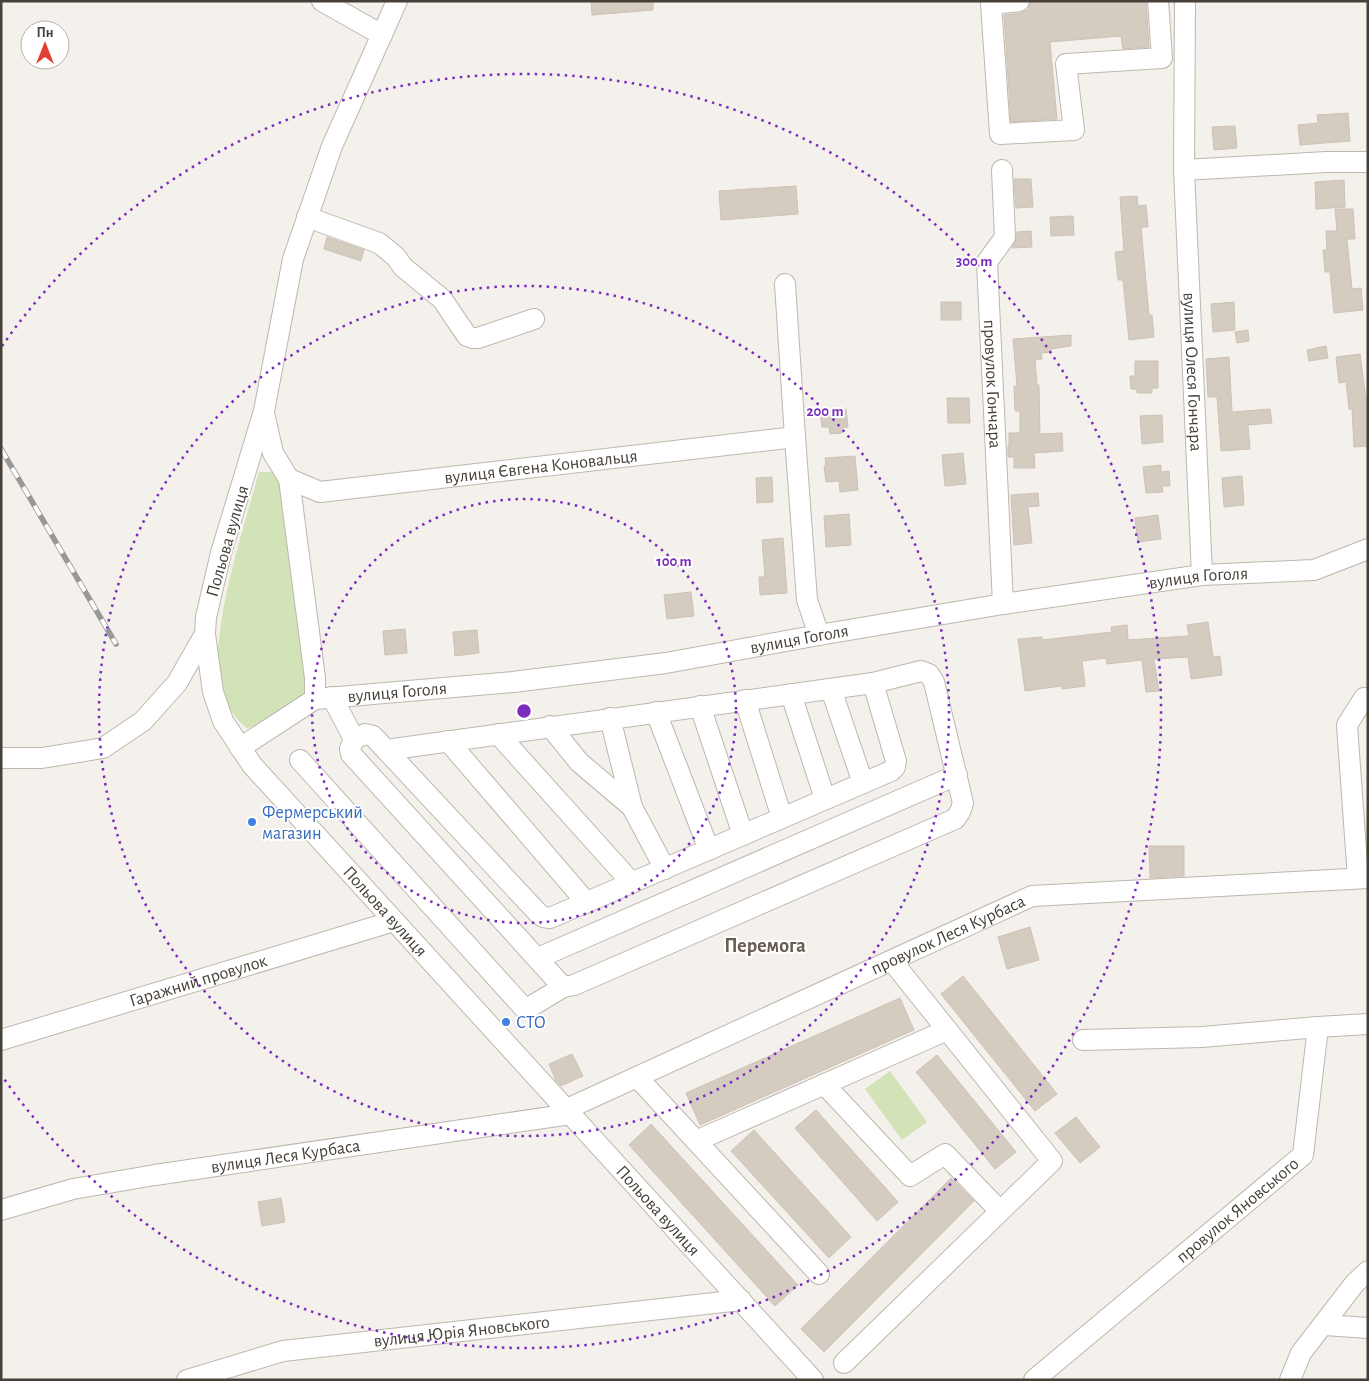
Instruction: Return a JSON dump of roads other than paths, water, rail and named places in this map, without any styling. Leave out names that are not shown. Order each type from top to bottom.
[{"type":"street","points":[[322,1],[382,35]]},
{"type":"street","name":"Польова вулиця","points":[[397,1],[332,146],[293,259],[264,411],[220,553],[206,617],[205,634],[212,692],[223,721],[252,765],[813,1380]]},
{"type":"street","points":[[1019,1],[991,4],[1000,134],[1074,130],[1066,64],[1162,58],[1158,1]]},
{"type":"street","name":"вулиця Олеся Гончара","points":[[1185,1],[1184,170],[1202,575]]},
{"type":"street","points":[[1184,170],[1326,162],[1368,162]]},
{"type":"street","name":"провулок Гончара","points":[[1002,170],[1005,237],[987,262],[1003,604]]},
{"type":"street","points":[[307,217],[379,243],[396,257],[403,267],[442,299],[467,336],[478,338],[534,319]]},
{"type":"street","points":[[785,284],[808,600],[818,635]]},
{"type":"street","points":[[264,411],[273,453],[290,479],[315,678],[324,698],[354,739]]},
{"type":"street","name":"вулиця Євгена Коновальця","points":[[290,479],[320,492],[795,437]]},
{"type":"street","name":"вулиця Гоголя","points":[[240,748],[324,698],[513,682],[657,664],[1003,604],[1202,575],[1314,570],[1368,549]]},
{"type":"street","points":[[1,758],[42,758],[103,748],[144,721],[177,684],[205,634]]},
{"type":"street","points":[[300,760],[523,1007],[530,1007],[563,987],[583,981],[955,819],[964,803],[934,682],[928,674],[921,671],[873,683],[386,750]]},
{"type":"street","points":[[563,987],[351,754],[350,749],[354,739],[365,734],[373,736],[543,917],[550,918],[891,771],[896,761],[873,683]]},
{"type":"street","points":[[831,689],[863,783]]},
{"type":"street","points":[[791,694],[826,799]]},
{"type":"street","name":"провулок Леся Курбаса","points":[[569,1111],[637,1077],[1032,896],[1363,878],[1346,725],[1364,698],[1368,698]]},
{"type":"street","points":[[745,700],[782,818]]},
{"type":"street","points":[[700,706],[742,835]]},
{"type":"street","points":[[656,712],[709,850]]},
{"type":"street","points":[[610,718],[632,807],[664,869]]},
{"type":"street","points":[[550,726],[579,762],[632,807]]},
{"type":"street","points":[[498,734],[632,883]]},
{"type":"street","points":[[448,741],[586,903]]},
{"type":"street","points":[[538,958],[957,775]]},
{"type":"street","name":"Гаражний провулок","points":[[1,1040],[394,921]]},
{"type":"street","points":[[844,1363],[1052,1161],[892,961]]},
{"type":"street","points":[[1082,1040],[1202,1037],[1368,1024]]},
{"type":"street","name":"провулок Яновського","points":[[1034,1380],[1303,1155],[1318,1027]]},
{"type":"street","points":[[696,1141],[947,1030]]},
{"type":"street","points":[[637,1077],[818,1274]]},
{"type":"street","points":[[824,1084],[910,1176],[945,1154],[1000,1211]]},
{"type":"street","name":"вулиця Леся Курбаса","points":[[1,1210],[73,1189],[569,1111]]},
{"type":"street","points":[[1290,1380],[1301,1354],[1325,1325],[1355,1283],[1368,1271]]},
{"type":"street","name":"вулиця Юрія Яновського","points":[[187,1380],[283,1351],[740,1300]]},
{"type":"street","points":[[1325,1325],[1368,1328]]},
{"type":"railway","points":[[1,449],[116,644]]},
{"type":"place","name":"Фермерський магазин","points":[[252,822]]},
{"type":"place","name":"СТО","points":[[506,1022]]},
{"type":"district","name":"Перемога","points":[[765,945]]}]
